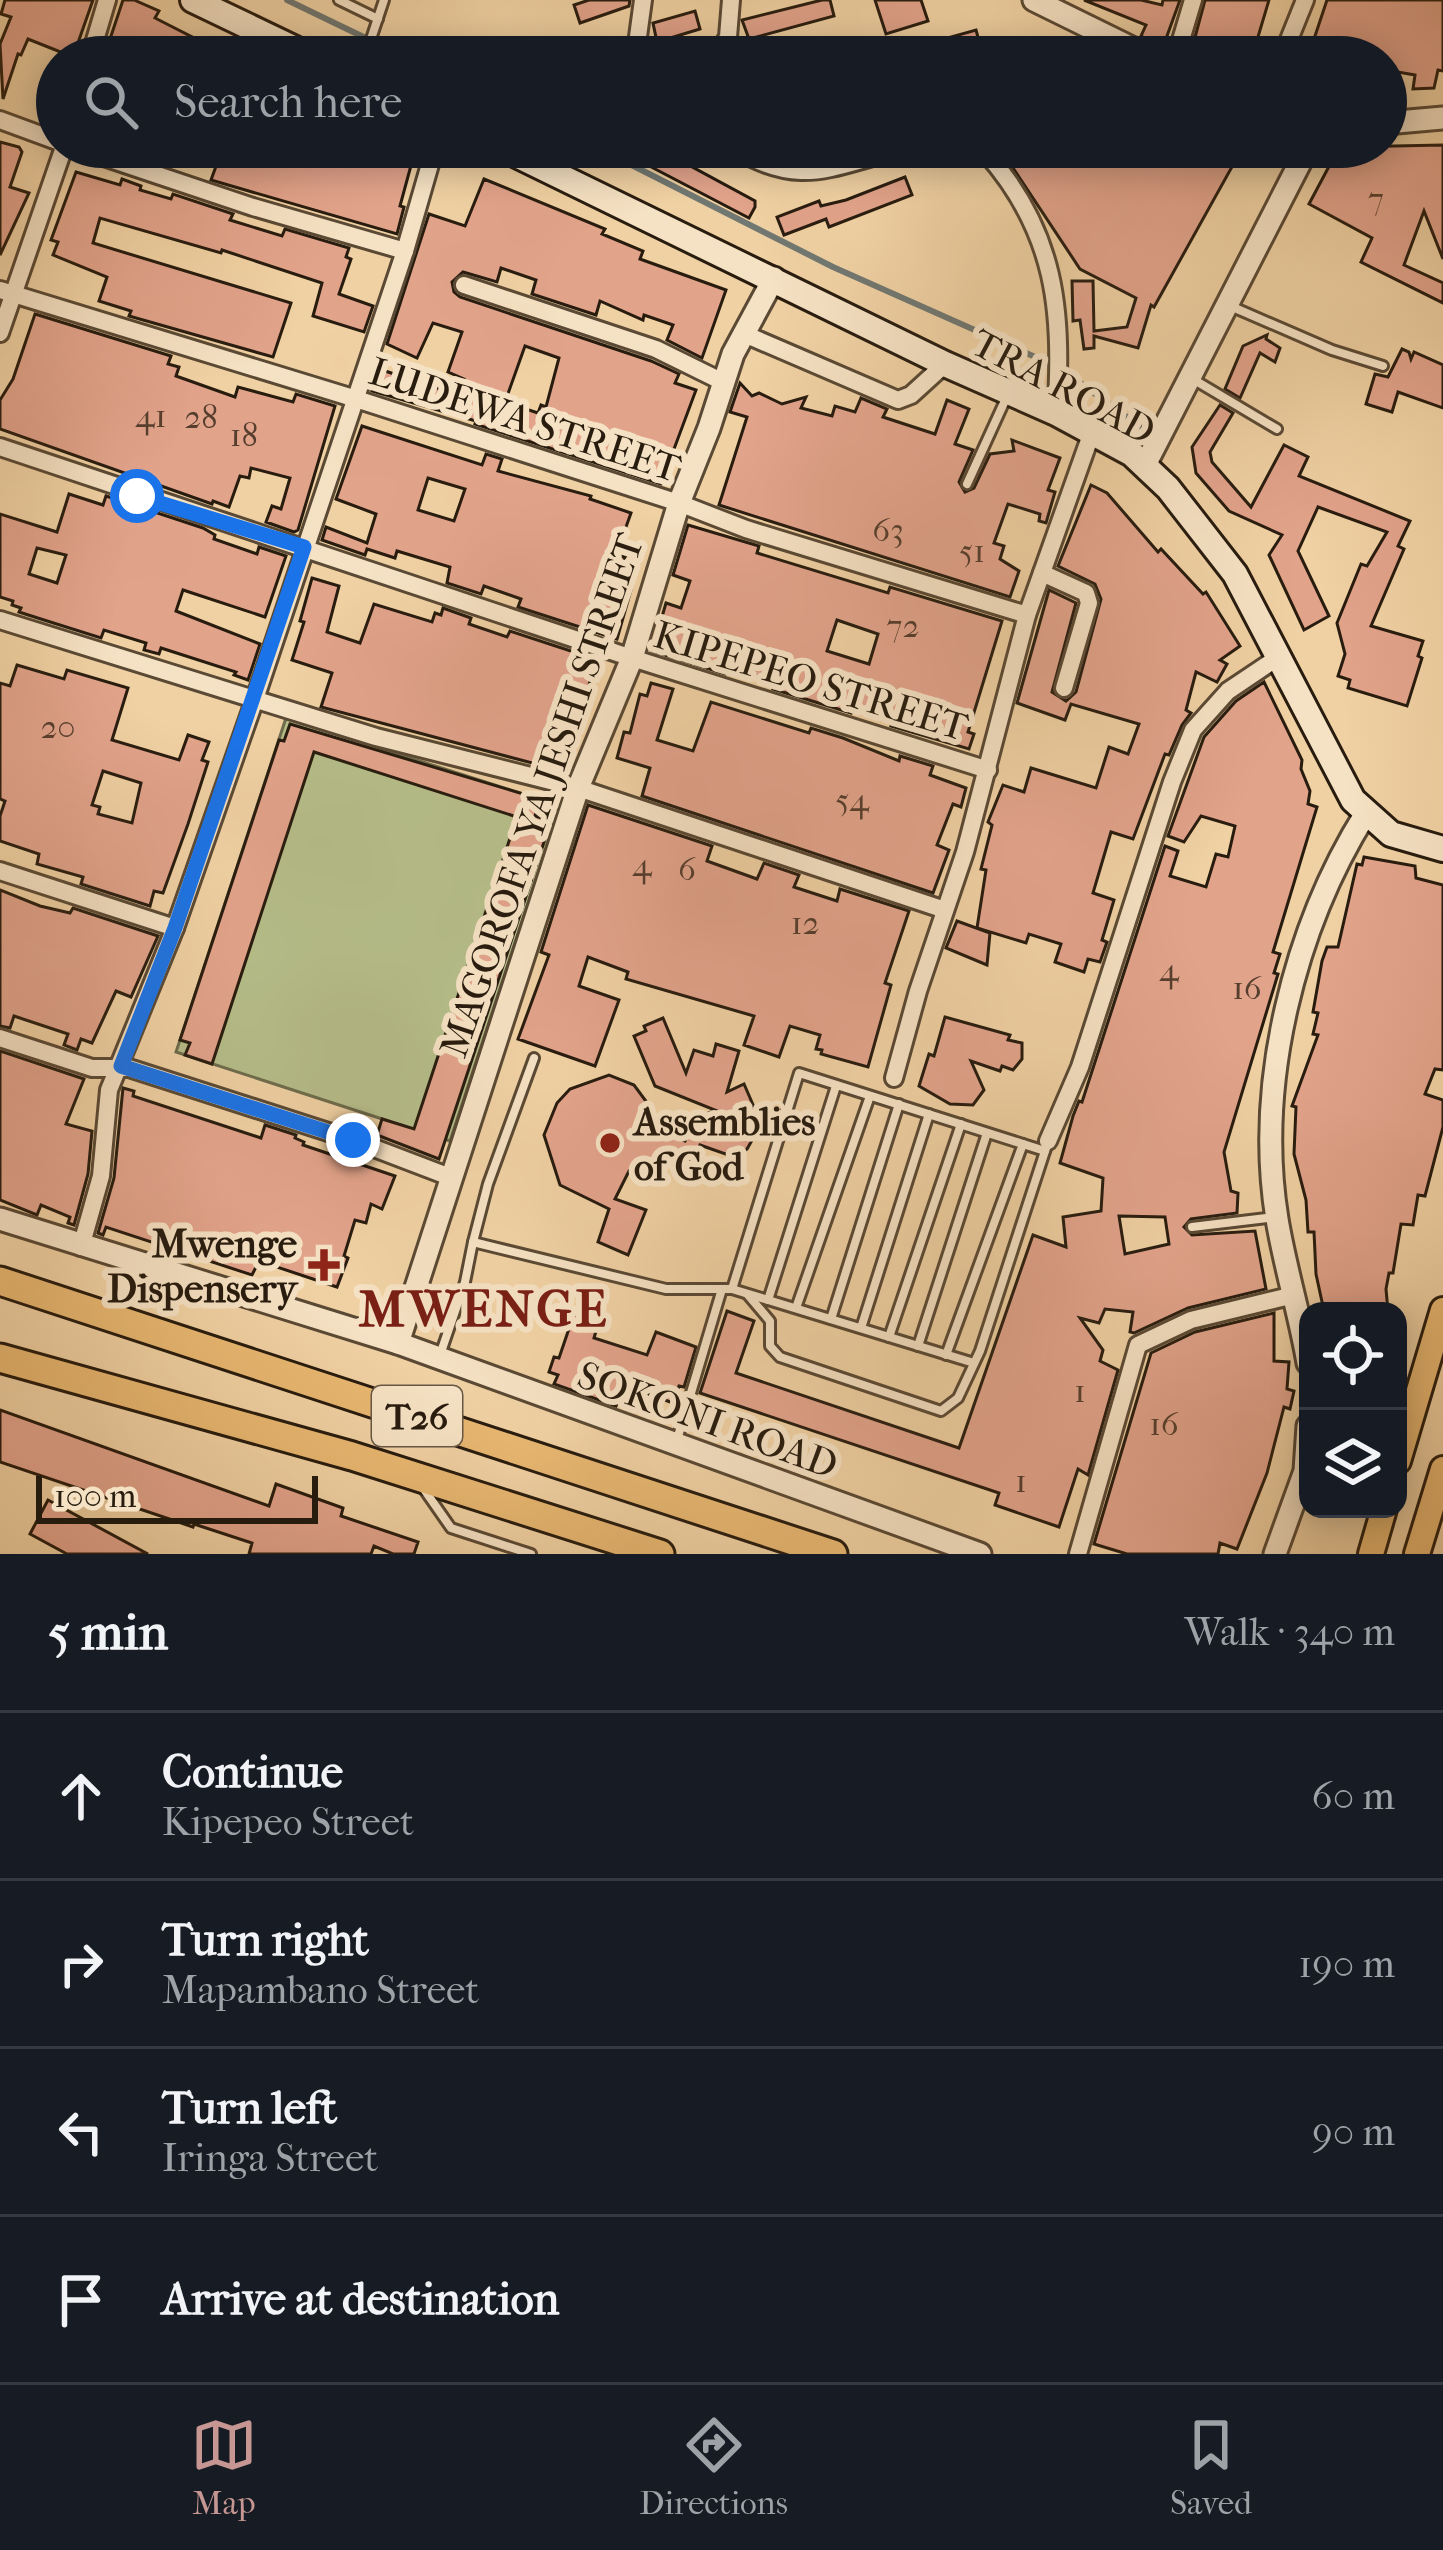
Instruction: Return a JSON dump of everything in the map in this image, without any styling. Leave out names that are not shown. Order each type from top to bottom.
[{"type":"highway","name":"T26","points":[[0,1282],[833,1554]]},
{"type":"highway","name":"T26","points":[[0,1358],[415,1476],[660,1554]]},
{"type":"main road","points":[[193,0],[268,36]]},
{"type":"main road","name":"TRA ROAD","points":[[544,168],[945,364],[1056,413],[1144,465],[1220,552],[1252,602],[1331,763],[1366,813],[1391,834],[1443,849]]},
{"type":"main road","points":[[1407,1431],[1443,1310]]},
{"type":"main road","points":[[1417,1554],[1443,1469]]},
{"type":"main road","points":[[1371,1554],[1381,1518]]},
{"type":"street","points":[[96,36],[106,0]]},
{"type":"street","points":[[638,36],[643,0]]},
{"type":"street","points":[[728,36],[731,0]]},
{"type":"street","points":[[1034,0],[1107,36]]},
{"type":"street","points":[[1182,36],[1193,0]]},
{"type":"street","points":[[1290,36],[1305,0]]},
{"type":"street","points":[[1407,121],[1443,118]]},
{"type":"street","points":[[0,120],[36,134]]},
{"type":"street","points":[[0,333],[6,292],[51,168]]},
{"type":"street","points":[[137,168],[405,251]]},
{"type":"street","points":[[81,1246],[101,1176],[106,1099],[175,928],[254,702],[429,168]]},
{"type":"street","points":[[771,168],[789,174],[817,168]]},
{"type":"street","points":[[999,168],[1028,208],[1049,265],[1060,352],[1056,413]]},
{"type":"street","points":[[1144,465],[1297,168]]},
{"type":"street","name":"MAGOROFA YA JESHI STREET","points":[[398,1343],[578,788],[632,658],[679,503],[723,382],[742,333],[774,278]]},
{"type":"street","points":[[464,285],[656,349],[723,382]]},
{"type":"street","name":"LUDEWA STREET","points":[[6,292],[1027,615]]},
{"type":"street","points":[[742,333],[898,400],[911,395],[945,364]]},
{"type":"street","points":[[894,1078],[988,770],[1027,615],[1092,432]]},
{"type":"street","name":"KIPEPEO STREET","points":[[0,447],[632,658],[988,770]]},
{"type":"street","points":[[1042,573],[1086,593],[1089,603],[1064,688]]},
{"type":"street","points":[[0,620],[254,702],[578,788],[945,910]]},
{"type":"street","points":[[1046,1146],[1080,1067],[1193,730],[1228,691],[1280,656]]},
{"type":"street","points":[[1299,1319],[1277,1217],[1273,1166],[1276,1079],[1290,996],[1321,892],[1366,813]]},
{"type":"street","points":[[0,871],[175,928]]},
{"type":"street","points":[[0,1038],[92,1068],[121,1066],[353,1140],[449,1177]]},
{"type":"street","name":"SOKONI ROAD","points":[[0,1219],[398,1343],[980,1554]]},
{"type":"street","points":[[1078,1554],[1138,1345],[1191,1320],[1294,1294]]},
{"type":"street","points":[[1276,1554],[1299,1488]]},
{"type":"lane","points":[[339,0],[378,19]]},
{"type":"lane","points":[[372,36],[384,0]]},
{"type":"lane","points":[[1226,304],[1332,350],[1383,366]]},
{"type":"lane","points":[[1190,377],[1277,429]]},
{"type":"lane","points":[[967,484],[1009,392]]},
{"type":"lane","points":[[439,1359],[465,1282],[488,1184],[534,1058]]},
{"type":"lane","points":[[675,1446],[799,1072],[1023,1144],[1046,1146],[974,1363],[958,1398],[941,1411],[780,1357],[770,1346],[770,1321],[748,1295]]},
{"type":"lane","points":[[886,1101],[894,1078]]},
{"type":"lane","points":[[767,1300],[836,1086]]},
{"type":"lane","points":[[796,1308],[870,1096]]},
{"type":"lane","points":[[831,1319],[899,1104]]},
{"type":"lane","points":[[861,1328],[929,1114]]},
{"type":"lane","points":[[889,1337],[961,1124]]},
{"type":"lane","points":[[918,1346],[987,1132]]},
{"type":"lane","points":[[946,1354],[1023,1144]]},
{"type":"lane","points":[[1192,1227],[1277,1217]]},
{"type":"lane","points":[[472,1242],[666,1289],[727,1289],[974,1363]]},
{"type":"lane","points":[[415,1476],[451,1528],[531,1554]]},
{"type":"green space","points":[[286,718],[560,806],[450,1141],[176,1052]]},
{"type":"building","points":[[5,0],[93,0],[80,36],[36,36],[36,42],[28,39],[3,99],[0,44],[11,17],[1,14]]},
{"type":"building","points":[[123,0],[134,0],[159,11],[155,18],[190,36],[111,36]]},
{"type":"building","points":[[589,0],[630,0],[629,6],[580,23],[574,5]]},
{"type":"building","points":[[822,0],[830,0],[834,16],[760,36],[748,36],[742,20]]},
{"type":"building","points":[[875,0],[921,0],[928,21],[886,34]]},
{"type":"building","points":[[1084,0],[1141,0],[1162,5],[1163,0],[1180,0],[1167,36],[1141,36],[1146,25]]},
{"type":"building","points":[[1205,0],[1269,0],[1258,36],[1195,36]]},
{"type":"building","points":[[1327,0],[1443,0],[1443,71],[1438,70],[1434,88],[1413,89],[1415,75],[1407,74],[1407,36],[1315,36]]},
{"type":"building","points":[[695,11],[700,29],[656,36],[653,23]]},
{"type":"building","points":[[0,142],[22,152],[10,187],[29,193],[0,255]]},
{"type":"building","points":[[1443,145],[1443,259],[1424,211],[1404,265],[1443,283],[1443,303],[1361,262],[1372,238],[1309,204],[1328,168],[1407,168],[1407,146]]},
{"type":"building","points":[[215,168],[410,168],[397,234],[211,180]]},
{"type":"building","points":[[653,168],[694,168],[755,201],[749,218]]},
{"type":"building","points":[[1013,168],[1231,168],[1154,307],[1151,305],[1138,348],[1094,336],[1094,348],[1084,349],[1080,320],[1073,321],[1072,281],[1093,281],[1094,331],[1127,327],[1136,298],[1080,269]]},
{"type":"building","points":[[76,172],[120,185],[122,179],[171,199],[173,194],[233,214],[230,220],[282,236],[285,229],[349,248],[346,257],[351,259],[339,294],[373,306],[364,332],[313,316],[322,283],[100,218],[93,243],[291,303],[273,357],[129,316],[131,311],[99,301],[107,277],[53,255],[58,242],[51,240]]},
{"type":"building","points":[[905,177],[912,195],[829,227],[826,219],[784,235],[777,217],[819,201],[821,206],[846,200]]},
{"type":"building","points":[[484,179],[605,229],[602,234],[643,251],[640,259],[726,290],[702,358],[667,340],[673,325],[644,315],[643,320],[600,301],[596,315],[532,294],[536,280],[501,268],[497,282],[463,272],[452,282],[460,297],[651,361],[679,374],[675,383],[696,390],[661,484],[372,391],[379,369],[458,395],[464,379],[448,372],[462,332],[433,323],[417,358],[387,344],[429,214],[465,226]],"holes":[[[525,346],[559,358],[546,407],[541,405],[538,413],[505,402]]]},
{"type":"building","points":[[35,314],[171,356],[168,364],[179,367],[176,376],[235,397],[238,387],[293,402],[296,394],[335,406],[298,530],[266,522],[272,506],[281,509],[290,478],[251,468],[249,478],[240,476],[229,507],[0,429],[0,400],[13,379]]},
{"type":"building","points":[[1267,335],[1280,348],[1275,362],[1260,353],[1240,398],[1225,389],[1243,346]]},
{"type":"building","points":[[1402,349],[1411,359],[1414,352],[1443,365],[1443,408],[1398,392],[1392,412],[1366,404],[1375,374],[1388,377]]},
{"type":"building","points":[[740,383],[752,396],[759,393],[782,404],[806,397],[801,408],[832,416],[835,406],[855,412],[861,398],[887,409],[883,417],[935,434],[947,400],[969,409],[955,444],[973,450],[959,482],[965,492],[974,488],[990,454],[1014,451],[1012,440],[1060,458],[1048,490],[1055,492],[1046,523],[1039,521],[1040,514],[1008,504],[994,543],[1004,546],[1000,559],[1019,571],[1010,597],[719,505],[747,417],[730,412]]},
{"type":"building","points":[[1220,405],[1233,413],[1210,452],[1212,462],[1251,507],[1284,445],[1308,457],[1299,476],[1410,521],[1398,546],[1404,549],[1371,626],[1423,641],[1407,706],[1348,688],[1350,680],[1338,676],[1345,654],[1337,623],[1361,564],[1367,566],[1387,532],[1318,507],[1298,551],[1329,616],[1304,630],[1269,555],[1282,535],[1229,511],[1196,473],[1192,447]]},
{"type":"building","points":[[362,426],[482,465],[486,454],[502,459],[498,471],[591,496],[631,513],[616,555],[625,557],[618,579],[633,583],[617,639],[518,607],[521,599],[484,586],[481,594],[447,583],[450,567],[397,551],[395,558],[367,549],[365,555],[322,540],[326,527],[367,543],[376,514],[336,499]],"holes":[[[428,478],[465,489],[454,521],[418,510]]]},
{"type":"building","points":[[1091,485],[1107,493],[1158,552],[1161,549],[1206,592],[1240,646],[1220,660],[1227,664],[1217,682],[1196,672],[1186,710],[1191,713],[1169,755],[1165,754],[1133,839],[1111,832],[1093,893],[1114,900],[1102,940],[1107,942],[1100,962],[1088,959],[1084,972],[1055,962],[1061,944],[1029,934],[1026,943],[977,928],[986,870],[981,869],[992,825],[988,822],[1003,785],[1024,792],[1031,768],[1096,788],[1109,747],[1128,754],[1139,724],[1071,704],[1065,720],[1017,703],[1049,590],[1076,603],[1052,692],[1066,701],[1076,692],[1101,599],[1095,584],[1058,566]]},
{"type":"building","points":[[69,494],[103,505],[106,496],[203,528],[214,539],[257,554],[259,547],[286,556],[265,617],[183,590],[176,611],[260,644],[248,680],[161,648],[159,654],[144,650],[146,643],[104,630],[101,638],[19,612],[21,608],[12,605],[13,601],[0,597],[0,514],[57,532]],"holes":[[[37,548],[66,555],[57,583],[29,574]]]},
{"type":"building","points":[[688,525],[759,546],[757,553],[1002,621],[968,732],[974,734],[969,749],[891,726],[894,719],[852,707],[851,713],[773,689],[776,682],[728,666],[725,674],[652,651],[666,603],[681,608],[690,581],[673,575]],"holes":[[[837,620],[878,634],[869,664],[827,651]]]},
{"type":"building","points":[[312,578],[339,586],[327,632],[360,643],[374,604],[432,622],[443,608],[471,618],[469,624],[507,637],[510,631],[583,655],[578,671],[592,674],[582,710],[577,719],[562,715],[548,763],[538,760],[536,764],[321,707],[332,673],[292,660]]},
{"type":"building","points":[[17,665],[64,679],[67,670],[128,688],[112,740],[179,760],[188,735],[209,742],[202,760],[208,762],[188,824],[163,893],[154,891],[150,906],[81,884],[83,877],[37,864],[39,854],[0,841],[5,801],[0,799],[0,683],[10,686]],"holes":[[[103,771],[141,783],[132,823],[98,814],[100,807],[92,805]]]},
{"type":"building","points":[[1264,682],[1302,760],[1310,791],[1308,804],[1317,807],[1273,952],[1280,954],[1274,973],[1278,974],[1224,1152],[1231,1191],[1238,1193],[1237,1213],[1191,1219],[1184,1227],[1192,1235],[1255,1231],[1266,1289],[1188,1308],[1134,1333],[1130,1332],[1133,1312],[1105,1309],[1099,1323],[1080,1318],[1103,1350],[1100,1361],[1118,1370],[1088,1475],[1078,1469],[1059,1527],[995,1505],[999,1493],[700,1393],[727,1311],[754,1321],[736,1373],[959,1448],[1033,1235],[1066,1247],[1063,1217],[1101,1211],[1103,1178],[1060,1163],[1165,846],[1178,851],[1170,876],[1206,887],[1216,854],[1228,857],[1235,826],[1201,816],[1184,842],[1168,836],[1204,737],[1236,701]],"holes":[[[1119,1216],[1165,1217],[1169,1244],[1125,1254]]]},
{"type":"building","points":[[651,683],[673,689],[657,740],[693,751],[711,702],[809,733],[811,728],[843,738],[899,761],[900,756],[933,766],[930,775],[966,788],[961,807],[953,804],[937,845],[949,850],[933,893],[642,796],[650,768],[617,758],[624,732],[630,733],[640,694],[647,696]]},
{"type":"building","points":[[290,724],[540,799],[535,816],[551,821],[439,1159],[377,1135],[382,1119],[414,1129],[517,817],[314,752],[212,1064],[185,1055],[190,1043],[180,1040],[279,740],[284,741]]},
{"type":"building","points":[[588,805],[712,846],[707,861],[757,879],[764,863],[799,875],[794,887],[837,901],[840,889],[909,911],[885,983],[891,985],[868,1067],[821,1054],[816,1049],[820,1035],[790,1026],[779,1057],[744,1045],[754,1016],[626,979],[628,972],[588,957],[579,986],[619,1000],[595,1066],[518,1039],[549,955],[541,952]]},
{"type":"building","points":[[1364,857],[1415,866],[1416,878],[1443,885],[1443,1070],[1435,1069],[1425,1094],[1443,1100],[1443,1127],[1425,1196],[1418,1195],[1413,1225],[1401,1224],[1387,1302],[1322,1302],[1314,1232],[1308,1232],[1306,1200],[1294,1154],[1296,1107],[1292,1106],[1318,1035],[1313,1034],[1318,1013],[1313,1012],[1322,961],[1327,947],[1338,947],[1357,864],[1362,865]]},
{"type":"building","points":[[0,890],[40,906],[70,913],[73,908],[158,936],[131,997],[116,991],[92,1043],[81,1039],[77,1050],[64,1045],[68,1034],[14,1016],[10,1028],[0,1026]]},
{"type":"building","points":[[957,921],[990,933],[987,965],[946,948]]},
{"type":"building","points":[[945,1017],[1010,1035],[1008,1040],[1022,1043],[1022,1059],[1013,1070],[1002,1066],[1000,1071],[971,1061],[984,1090],[973,1105],[950,1104],[919,1086]]},
{"type":"building","points":[[663,1018],[686,1073],[694,1050],[713,1056],[716,1044],[739,1051],[727,1092],[744,1084],[757,1114],[755,1135],[747,1149],[731,1156],[700,1145],[692,1163],[668,1155],[655,1182],[629,1171],[615,1199],[646,1210],[628,1255],[598,1242],[609,1209],[560,1185],[544,1135],[557,1103],[570,1089],[609,1075],[634,1085],[654,1112],[648,1125],[685,1141],[687,1136],[697,1137],[693,1120],[715,1110],[655,1086],[634,1036]]},
{"type":"building","points":[[0,1051],[84,1079],[66,1124],[92,1131],[88,1174],[74,1225],[68,1223],[70,1217],[41,1205],[37,1215],[0,1200]]},
{"type":"building","points":[[123,1088],[134,1091],[133,1096],[261,1138],[265,1125],[296,1135],[303,1145],[395,1176],[382,1209],[371,1204],[366,1223],[355,1220],[337,1287],[259,1261],[252,1275],[106,1227],[103,1235],[98,1233],[114,1178]]},
{"type":"building","points":[[1274,1313],[1274,1361],[1289,1362],[1287,1389],[1294,1391],[1290,1409],[1284,1407],[1267,1473],[1237,1549],[1220,1543],[1218,1554],[1127,1554],[1094,1544],[1151,1353],[1195,1332]]},
{"type":"building","points":[[574,1314],[598,1324],[594,1338],[647,1355],[656,1332],[696,1347],[684,1387],[679,1386],[673,1403],[624,1385],[616,1406],[554,1384],[558,1375],[549,1372],[554,1357],[559,1358]]},
{"type":"building","points":[[0,1410],[269,1506],[276,1484],[343,1508],[341,1516],[418,1542],[414,1554],[393,1554],[374,1546],[371,1554],[249,1554],[252,1543],[0,1462]]},
{"type":"building","points":[[48,1500],[148,1554],[67,1554],[30,1534]]},
{"type":"waterway","points":[[287,0],[362,36]]},
{"type":"waterway","points":[[637,168],[833,267],[1060,368],[1139,426]]},
{"type":"place","name":"Assemblies of God","points":[[610,1143]]},
{"type":"place","name":"Mwenge Dispensery","points":[[324,1265]]},
{"type":"district","name":"MWENGE","points":[[484,1308]]},
{"type":"route","points":[[137,496],[304,547],[175,928],[121,1066],[353,1140]]}]
